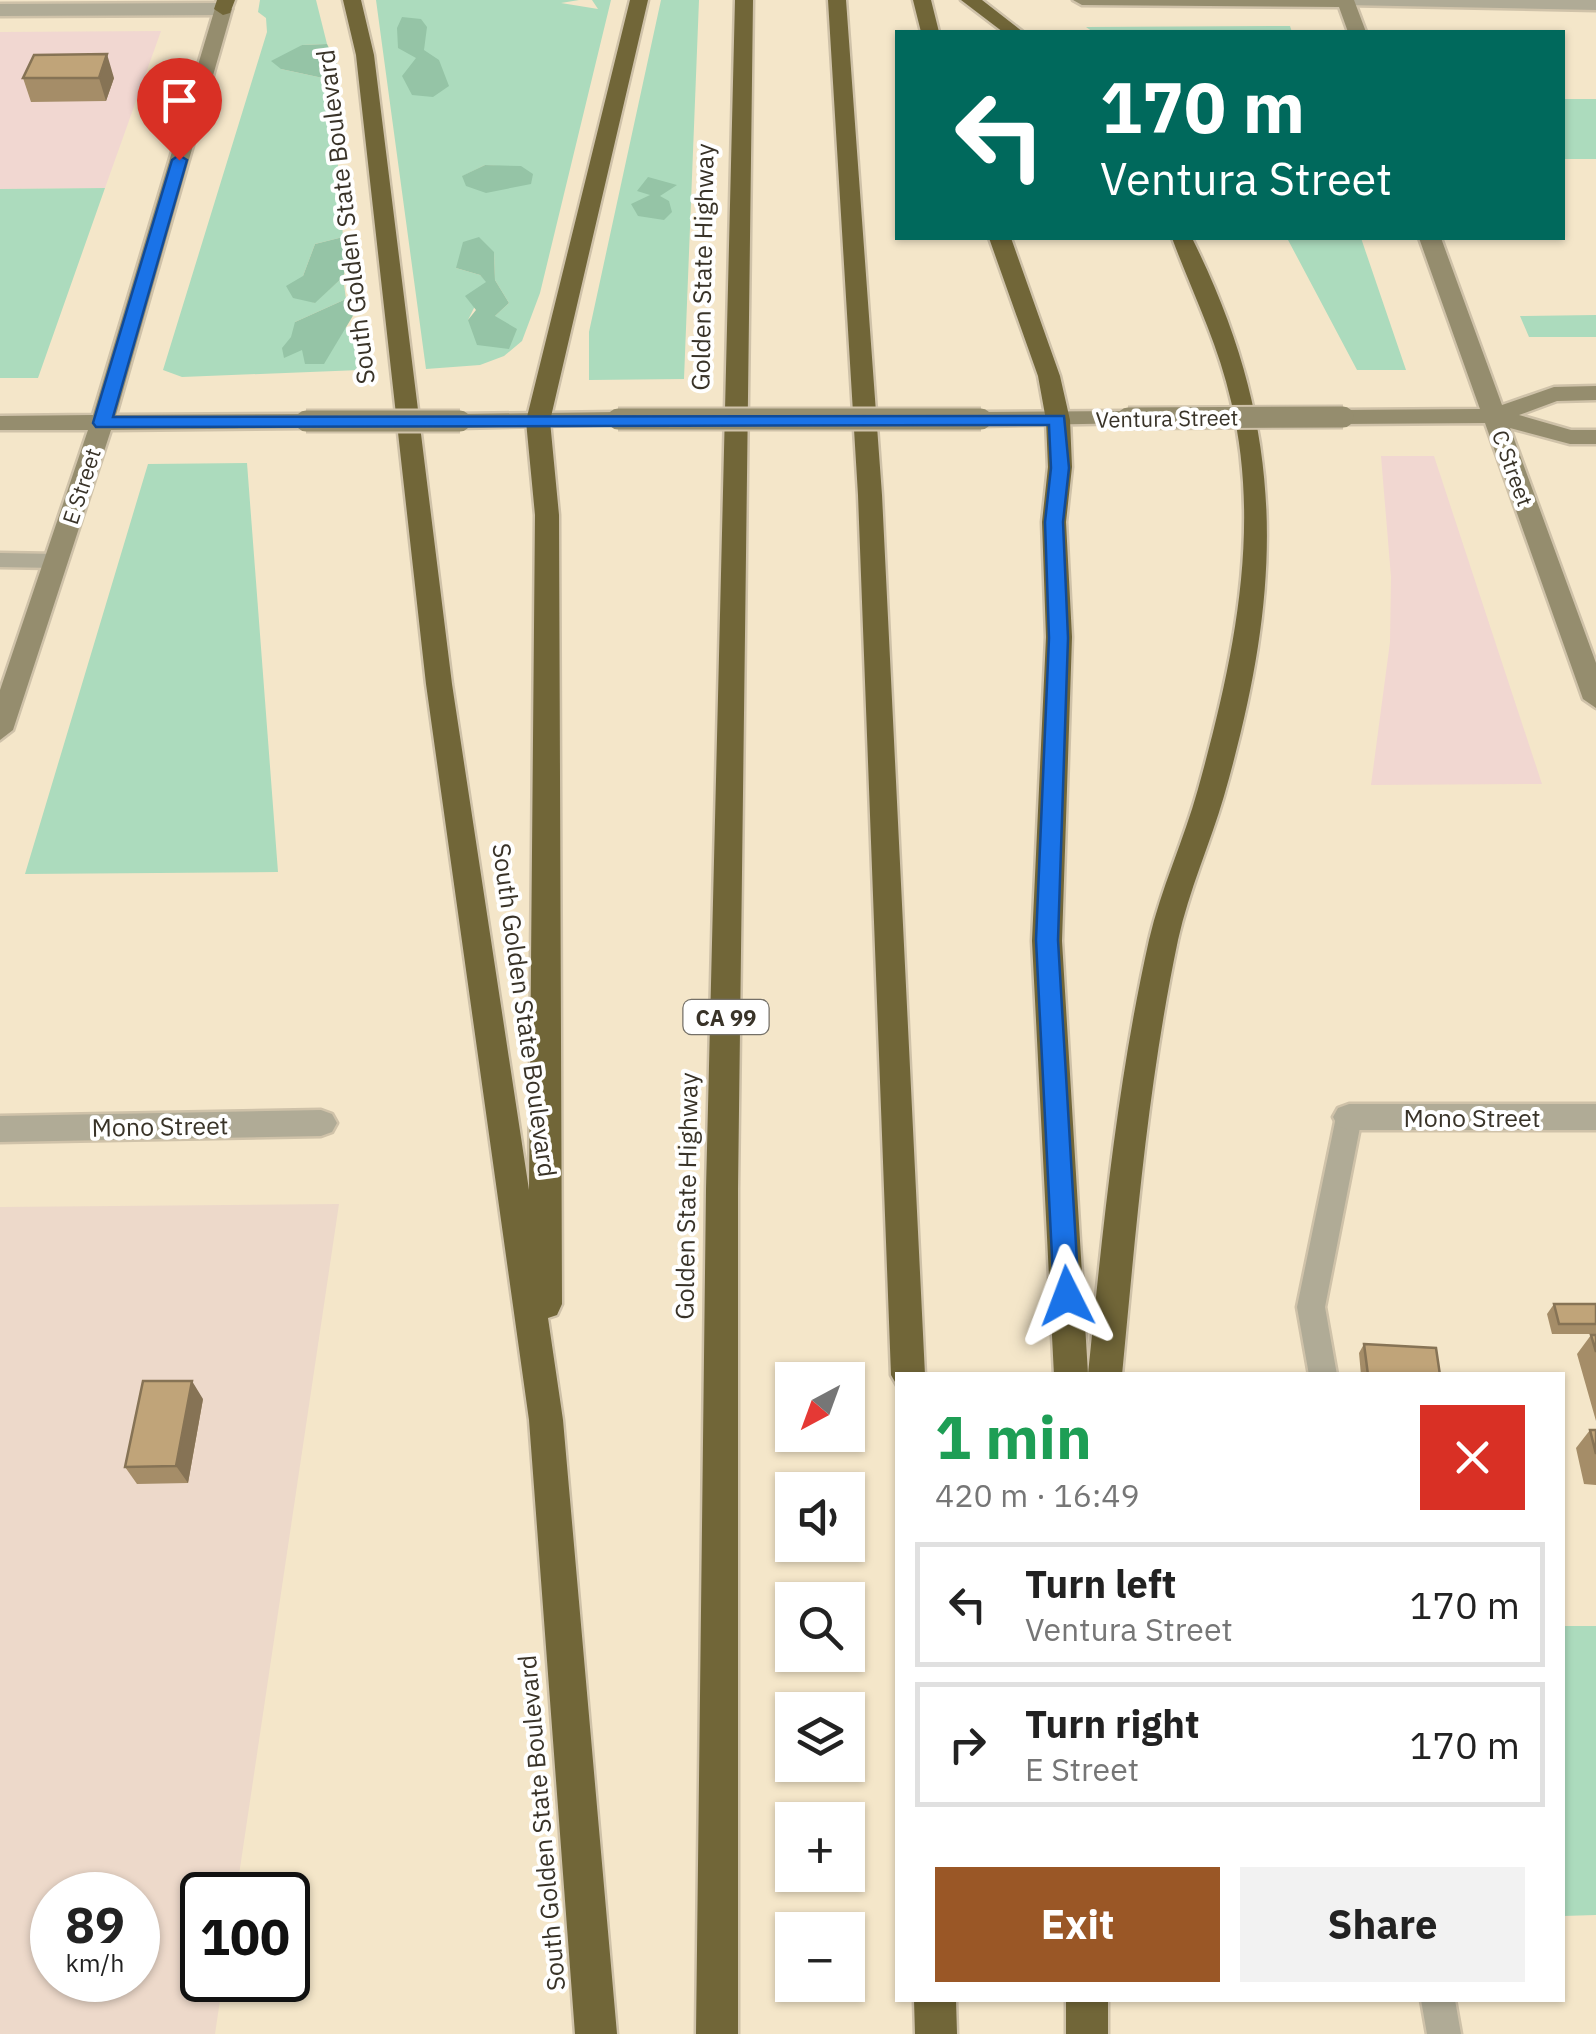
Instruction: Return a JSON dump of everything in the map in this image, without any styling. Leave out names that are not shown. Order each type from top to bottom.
[{"type":"highway","name":"South Golden State Boulevard","points":[[352,0],[365,55],[438,684],[546,1420],[596,2034]]},
{"type":"highway","points":[[546,1420],[543,720],[547,515],[538,421],[638,0]]},
{"type":"highway","name":"Golden State Highway","points":[[717,2034],[722,1190],[744,0]]},
{"type":"highway","points":[[836,0],[870,495],[908,1372]]},
{"type":"highway","points":[[922,0],[930,30]]},
{"type":"highway","points":[[970,0],[1011,30]]},
{"type":"highway","points":[[1001,240],[1050,376],[1058,420],[1060,468],[1054,522],[1059,638],[1047,940],[1071,1372]]},
{"type":"highway","points":[[1106,1372],[1127,1154],[1165,932],[1216,775],[1248,619],[1257,505],[1242,401],[1227,347],[1204,281],[1183,240]]},
{"type":"highway","points":[[935,2002],[936,2034]]},
{"type":"highway","points":[[1087,2002],[1087,2034]]},
{"type":"main road","points":[[1082,0],[1346,1],[1356,30]]},
{"type":"main road","name":"E Street","points":[[0,730],[102,423],[224,5]]},
{"type":"main road","name":"C Street","points":[[1431,240],[1596,698]]},
{"type":"main road","name":"Ventura Street","points":[[1495,416],[1554,394],[1596,392]]},
{"type":"main road","name":"Ventura Street","points":[[0,424],[1495,416],[1570,437],[1596,437]]},
{"type":"street","points":[[1346,1],[1596,4]]},
{"type":"street","points":[[0,10],[224,5]]},
{"type":"street","name":"Mono Street","points":[[1349,1117],[1596,1117]]},
{"type":"street","name":"Mono Street","points":[[0,1130],[321,1123]]},
{"type":"lane","points":[[0,560],[56,561]]},
{"type":"lane","points":[[1322,1372],[1311,1307],[1349,1117]]},
{"type":"lane","points":[[1438,2002],[1444,2034]]},
{"type":"shaded area","points":[[161,31],[105,188],[0,189],[0,32]]},
{"type":"shaded area","points":[[1381,456],[1434,456],[1542,784],[1371,785],[1390,642],[1391,577]]},
{"type":"shaded area","points":[[339,1204],[239,1872],[180,1872],[180,2002],[220,2002],[215,2034],[0,2034],[0,1207]]},
{"type":"green space","points":[[260,0],[316,0],[327,44],[302,45],[281,69],[332,80],[343,237],[315,244],[303,276],[314,303],[343,277],[346,299],[295,322],[303,350],[350,326],[360,370],[182,377],[163,370],[267,32],[266,18],[258,12]]},
{"type":"green space","points":[[376,0],[579,0],[561,3],[598,9],[592,0],[611,0],[540,293],[522,341],[504,356],[480,365],[426,369]],"holes":[[[485,165],[510,167],[531,183],[486,192],[463,176]],[[494,252],[495,280],[509,303],[495,316],[468,320],[487,282],[480,275],[456,268]]]},
{"type":"green space","points":[[661,0],[699,0],[684,379],[589,380],[589,332]]},
{"type":"green space","points":[[402,17],[421,19],[427,27],[424,50],[439,60],[449,86],[433,97],[412,95],[402,76],[416,58],[398,48],[397,28]]},
{"type":"green space","points":[[1290,26],[1291,30],[1090,30],[1086,27]]},
{"type":"green space","points":[[327,44],[339,68],[332,80],[281,69],[271,61],[302,45]]},
{"type":"green space","points":[[1565,99],[1596,99],[1596,159],[1565,159]]},
{"type":"green space","points":[[485,165],[521,166],[533,174],[531,184],[486,193],[466,186],[462,176]]},
{"type":"green space","points":[[648,177],[677,185],[660,196],[669,201],[672,212],[664,220],[638,216],[631,204],[650,195],[637,191]]},
{"type":"green space","points":[[105,188],[38,378],[0,378],[0,189]]},
{"type":"green space","points":[[343,237],[351,253],[343,277],[315,303],[293,298],[286,286],[303,276],[315,244]]},
{"type":"green space","points":[[479,237],[494,252],[495,280],[509,303],[495,316],[517,329],[509,349],[477,345],[468,320],[476,310],[465,296],[486,282],[480,275],[456,268],[463,242]]},
{"type":"green space","points":[[1288,240],[1362,240],[1406,370],[1357,370]]},
{"type":"green space","points":[[346,299],[357,309],[324,364],[305,364],[302,350],[284,358],[282,348],[291,337],[295,322]]},
{"type":"green space","points":[[1596,315],[1596,337],[1529,337],[1520,316]]},
{"type":"green space","points":[[247,463],[278,872],[25,874],[148,464]]},
{"type":"green space","points":[[1565,1626],[1596,1626],[1596,1915],[1565,1916]]},
{"type":"building","points":[[107,54],[99,78],[23,78],[34,55]]},
{"type":"building","points":[[1554,1304],[1596,1304],[1596,1324],[1559,1324]]},
{"type":"building","points":[[1364,1344],[1436,1348],[1440,1372],[1368,1372]]},
{"type":"building","points":[[143,1381],[192,1381],[176,1466],[125,1467]]},
{"type":"building","points":[[1590,1430],[1596,1430],[1596,1454]]},
{"type":"route","points":[[179,160],[102,423],[1058,420],[1060,468],[1054,522],[1059,638],[1047,940],[1067,1296]]}]
